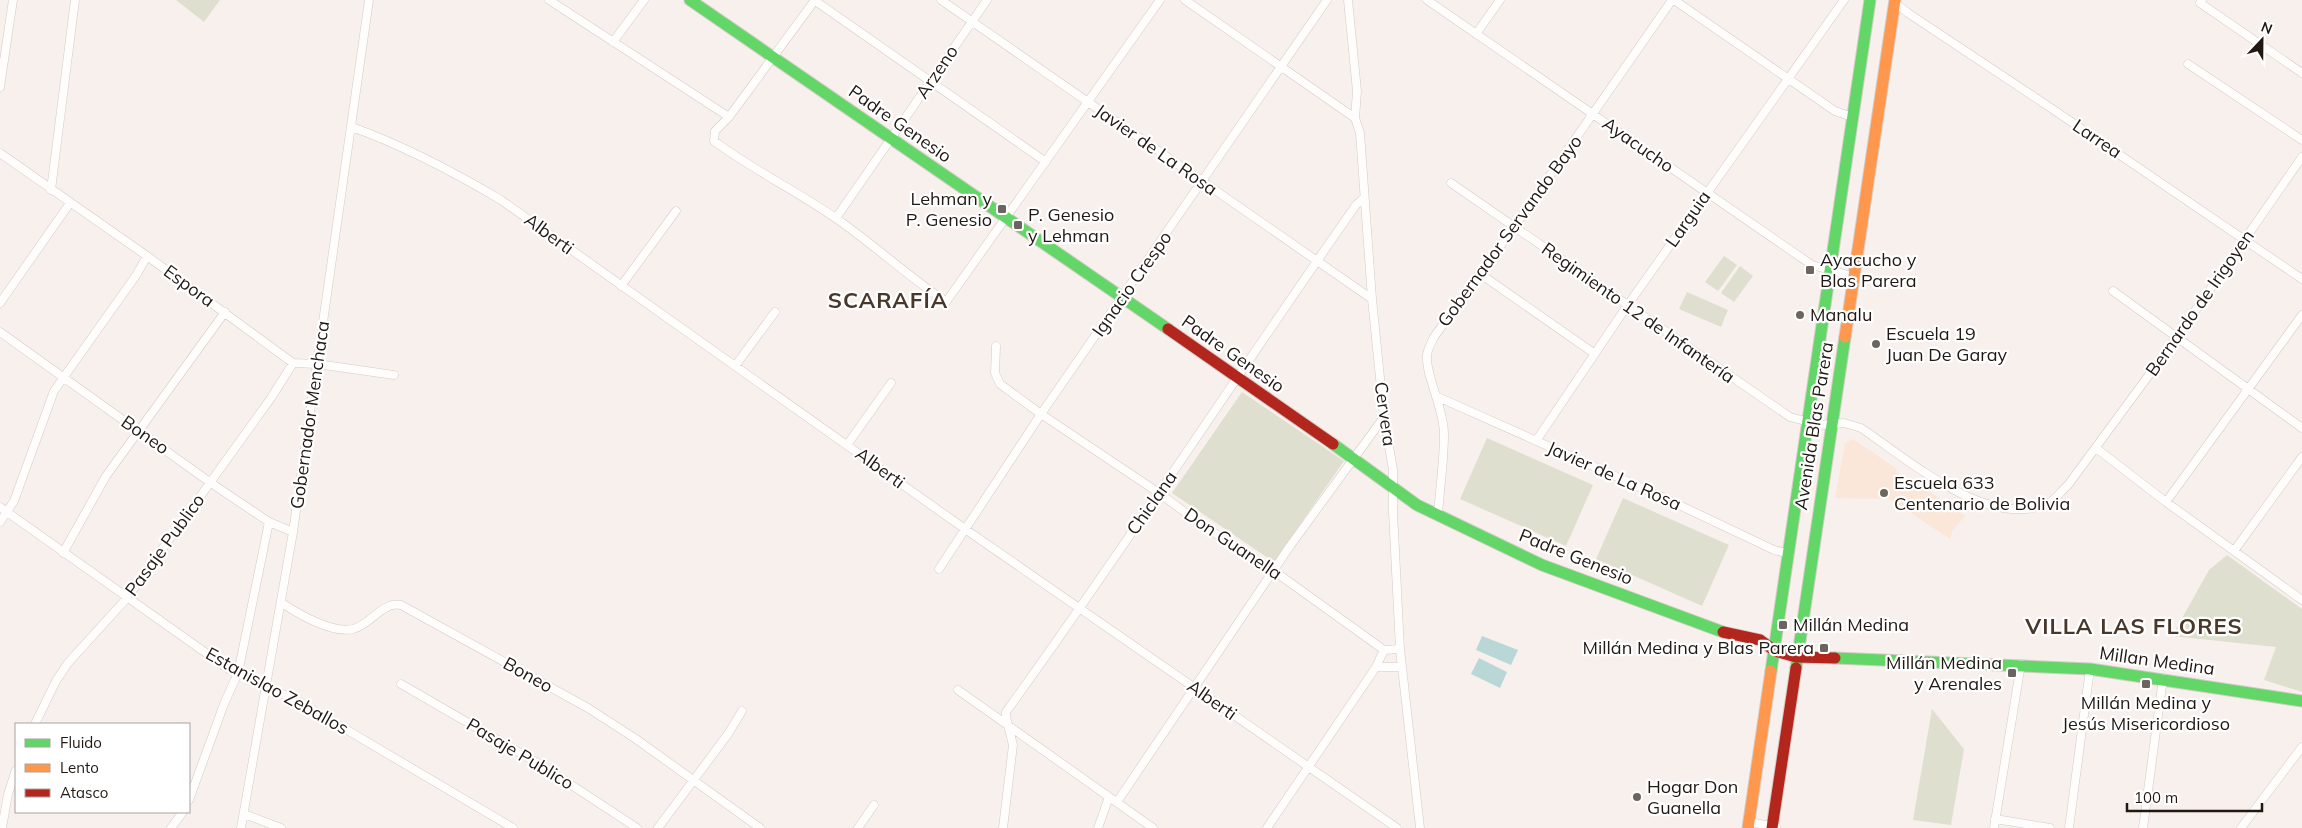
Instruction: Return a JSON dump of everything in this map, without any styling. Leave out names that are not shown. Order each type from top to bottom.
[{"type":"street","points":[[0,87],[13,0]]},
{"type":"street","points":[[52,190],[75,0]]},
{"type":"street","name":"Gobernador Menchaca","points":[[241,828],[293,532],[369,0]]},
{"type":"street","points":[[549,0],[729,117]]},
{"type":"street","points":[[613,42],[644,0]]},
{"type":"street","name":"Padre Genesio","points":[[690,0],[1239,378],[1393,486],[1417,505],[1542,565],[1716,630],[1760,640],[1774,651],[1796,657]]},
{"type":"street","points":[[1046,162],[814,0],[729,117],[715,131],[713,137],[718,144],[836,218],[888,256],[914,280],[946,302],[1005,218],[1046,162],[1088,103],[1160,0]]},
{"type":"street","name":"Javier de La Rosa","points":[[940,0],[1372,299]]},
{"type":"street","name":"Arzeno","points":[[836,218],[987,0]]},
{"type":"street","points":[[1185,0],[1355,118]]},
{"type":"street","name":"Ignacio Crespo","points":[[939,569],[1041,414],[1327,0]]},
{"type":"street","name":"Cervera","points":[[1348,0],[1357,91],[1355,118],[1360,133],[1372,299],[1384,417],[1393,470],[1400,649],[1420,828]]},
{"type":"street","name":"Ayacucho","points":[[1427,0],[1812,265],[1855,277]]},
{"type":"street","points":[[1476,34],[1500,0]]},
{"type":"street","points":[[1673,0],[1835,111],[1852,117]]},
{"type":"street","name":"Gobernador Servando Bayo","points":[[1438,514],[1444,432],[1438,397],[1428,368],[1427,356],[1429,347],[1479,273],[1514,227],[1673,0]]},
{"type":"street","name":"Larguia","points":[[1536,441],[1627,306],[1844,0]]},
{"type":"street","name":"Avenida Blas Parera","points":[[1749,825],[1870,0]]},
{"type":"street","name":"Avenida Blas Parera","points":[[1774,827],[1796,657],[1855,277],[1894,1]]},
{"type":"street","name":"Larrea","points":[[1894,1],[2302,279]]},
{"type":"street","points":[[2201,2],[2302,73]]},
{"type":"street","points":[[2188,64],[2302,140]]},
{"type":"street","name":"Alberti","points":[[352,127],[373,134],[501,200],[965,529],[1397,828]]},
{"type":"street","name":"Espora","points":[[0,152],[70,204],[225,312],[293,363]]},
{"type":"street","name":"Bernardo de Irigoyen","points":[[1832,424],[1851,424],[1861,428],[1965,496],[1988,506],[2009,510],[2034,508],[2050,502],[2068,485],[2096,448],[2177,337],[2302,157]]},
{"type":"street","name":"Regimiento 12 de Infantería","points":[[1451,183],[1790,417],[1808,423],[1832,424]]},
{"type":"street","name":"Chiclana","points":[[1003,828],[1013,745],[1006,712],[1239,378],[1316,262],[1356,205],[1364,198]]},
{"type":"street","points":[[0,304],[70,204]]},
{"type":"street","points":[[621,286],[676,211]]},
{"type":"street","points":[[0,522],[3,510],[14,501],[48,405],[62,377],[137,274],[147,256]]},
{"type":"street","points":[[1479,273],[1595,354]]},
{"type":"street","points":[[2113,291],[2302,428]]},
{"type":"street","points":[[63,553],[106,476],[225,312]]},
{"type":"street","points":[[735,366],[775,312]]},
{"type":"street","points":[[2166,502],[2302,315]]},
{"type":"street","name":"Boneo","points":[[0,332],[269,522],[293,532]]},
{"type":"street","name":"Don Guanella","points":[[996,346],[996,379],[1041,414],[1159,493],[1205,527],[1274,571],[1382,646],[1384,650]]},
{"type":"street","points":[[293,363],[317,364],[394,375]]},
{"type":"street","name":"Pasaje Publico","points":[[35,723],[56,681],[68,663],[127,598],[212,483],[293,363]]},
{"type":"street","points":[[847,445],[892,383]]},
{"type":"street","name":"Javier de La Rosa","points":[[1438,397],[1658,495],[1774,550],[1790,554]]},
{"type":"street","points":[[1116,802],[1274,571],[1352,459],[1384,417]]},
{"type":"street","points":[[2096,448],[2166,502],[2302,600]]},
{"type":"street","points":[[2234,551],[2302,457]]},
{"type":"street","name":"Estanislao Zeballos","points":[[3,510],[230,670],[298,701],[513,828]]},
{"type":"street","points":[[190,797],[224,704],[238,673],[269,522]]},
{"type":"street","name":"Boneo","points":[[282,603],[314,622],[349,630],[357,628],[392,604],[401,605],[588,708],[694,780],[760,828]]},
{"type":"street","points":[[1267,828],[1376,667],[1384,650],[1400,649]]},
{"type":"street","name":"Millan Medina","points":[[1796,657],[2021,664],[2090,669],[2163,678],[2302,701]]},
{"type":"street","points":[[1994,828],[2021,664]]},
{"type":"street","points":[[1376,667],[1402,667]]},
{"type":"street","points":[[2069,828],[2090,669]]},
{"type":"street","points":[[2143,828],[2163,678]]},
{"type":"street","name":"Pasaje Publico","points":[[401,684],[541,764],[637,828]]},
{"type":"street","points":[[958,690],[1153,828]]},
{"type":"street","points":[[658,828],[728,734],[742,710]]},
{"type":"street","points":[[2241,828],[2302,747]]},
{"type":"street","points":[[2,828],[8,794],[15,773]]},
{"type":"street","points":[[0,806],[8,794]]},
{"type":"street","points":[[1098,828],[1101,815],[1109,798]]},
{"type":"street","points":[[858,828],[874,805]]},
{"type":"street","points":[[171,828],[182,813]]},
{"type":"street","points":[[244,814],[281,828]]},
{"type":"street","points":[[1995,819],[2050,828]]},
{"type":"street","points":[[1749,825],[1774,827]]},
{"type":"shaded area","points":[[176,0],[220,0],[204,22]]},
{"type":"shaded area","points":[[1724,256],[1737,265],[1718,291],[1705,282]]},
{"type":"shaded area","points":[[1740,266],[1753,276],[1734,302],[1721,293]]},
{"type":"shaded area","points":[[1687,292],[1728,310],[1721,327],[1679,309]]},
{"type":"shaded area","points":[[1242,392],[1344,461],[1274,562],[1172,493]]},
{"type":"shaded area","points":[[1487,438],[1593,485],[1566,546],[1460,499]]},
{"type":"shaded area","name":"Escuela 633 Centenario de Bolivia","points":[[1853,439],[1897,469],[1896,471],[1918,487],[1920,485],[1965,516],[1953,530],[1950,539],[1890,499],[1835,498],[1845,443]]},
{"type":"shaded area","points":[[1623,498],[1729,545],[1702,606],[1596,559]]},
{"type":"shaded area","points":[[2227,555],[2302,609],[2302,692],[2264,680],[2276,647],[2172,636],[2209,570]]},
{"type":"shaded area","points":[[1932,709],[1964,749],[1951,825],[1913,820]]},
{"type":"water","points":[[1482,636],[1518,650],[1511,665],[1476,650]]},
{"type":"water","points":[[1479,658],[1507,672],[1500,688],[1471,674]]},
{"type":"traffic: fast","points":[[690,0],[1168,329]]},
{"type":"traffic: fast","points":[[1771,671],[1870,0]]},
{"type":"traffic: fast","points":[[1796,668],[1845,337]]},
{"type":"traffic: fast","points":[[1333,444],[1417,505],[1542,565],[1723,632]]},
{"type":"traffic: fast","points":[[1835,658],[2090,669],[2302,701]]},
{"type":"traffic: slow","points":[[1845,337],[1895,0]]},
{"type":"traffic: slow","points":[[1748,828],[1771,671]]},
{"type":"traffic: jam","points":[[1168,329],[1333,444]]},
{"type":"traffic: jam","points":[[1723,632],[1760,640],[1775,651],[1796,657],[1835,658]]},
{"type":"traffic: jam","points":[[1772,828],[1796,668]]},
{"type":"place","name":"Lehman y P. Genesio","points":[[1002,209]]},
{"type":"place","name":"P. Genesio y Lehman","points":[[1018,225]]},
{"type":"place","name":"Ayacucho y Blas Parera","points":[[1810,270]]},
{"type":"place","name":"Manalu","points":[[1800,315]]},
{"type":"place","name":"Escuela 19 Juan De Garay","points":[[1876,344]]},
{"type":"place","name":"Escuela 633 Centenario de Bolivia","points":[[1884,493]]},
{"type":"place","name":"Millán Medina","points":[[1783,625]]},
{"type":"place","name":"Millán Medina y Blas Parera","points":[[1824,648]]},
{"type":"place","name":"Millán Medina y Arenales","points":[[2012,673]]},
{"type":"place","name":"Millán Medina y Jesús Misericordioso","points":[[2146,684]]},
{"type":"place","name":"Hogar Don Guanella","points":[[1637,797]]},
{"type":"district","name":"SCARAFÍA","points":[[888,300]]},
{"type":"district","name":"VILLA LAS FLORES","points":[[2134,626]]}]
